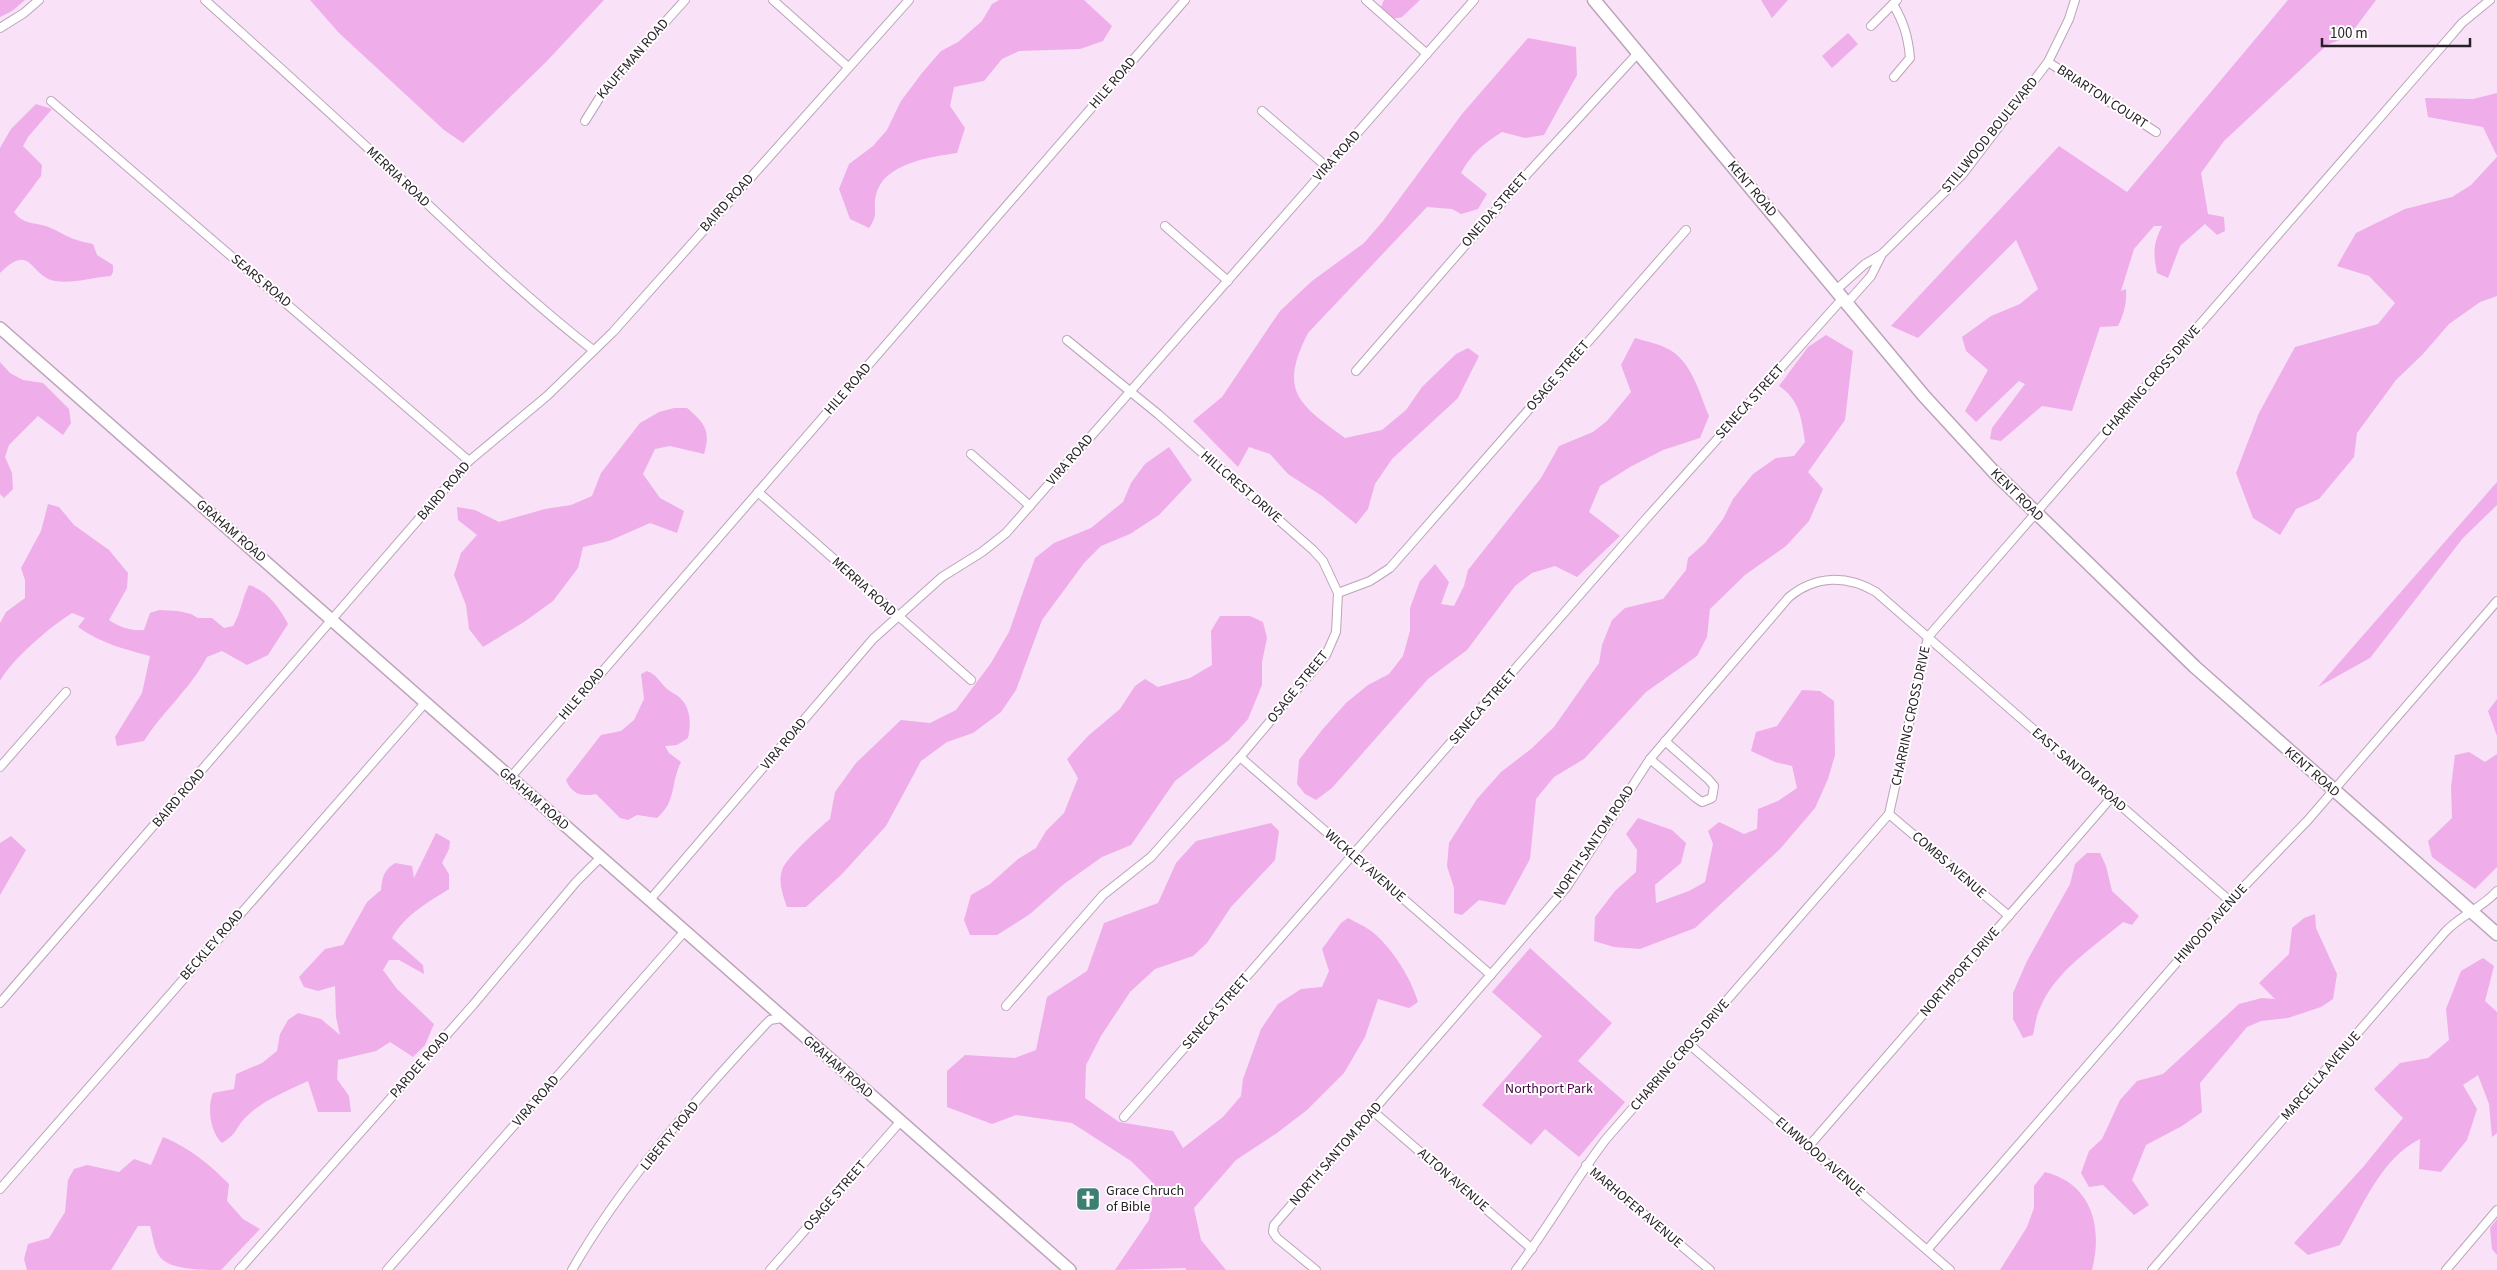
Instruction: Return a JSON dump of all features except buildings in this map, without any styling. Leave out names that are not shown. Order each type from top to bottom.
[{"type":"main road","name":"KENT ROAD","points":[[1594,0],[1945,420],[2035,513],[2195,668],[2497,934]]},
{"type":"main road","name":"GRAHAM ROAD","points":[[0,328],[1070,1270]]},
{"type":"street","points":[[0,28],[24,13],[39,0]]},
{"type":"street","name":"MERRIA ROAD","points":[[205,0],[467,241],[563,327],[593,350]]},
{"type":"street","name":"KAUFFMAN ROAD","points":[[585,121],[605,89],[685,0]]},
{"type":"street","points":[[773,0],[848,67]]},
{"type":"street","name":"BAIRD ROAD","points":[[0,1003],[333,621],[469,461],[547,396],[613,332],[909,0]]},
{"type":"street","name":"HILE ROAD","points":[[510,778],[1185,0]]},
{"type":"street","points":[[1366,0],[1427,54]]},
{"type":"street","name":"VIRA ROAD","points":[[649,901],[873,639],[942,578],[994,543],[1030,506],[1474,0]]},
{"type":"street","name":"STILLWOOD BOULEVARD","points":[[1842,297],[1865,264],[1882,254],[1962,175],[2048,62],[2069,19],[2075,0]]},
{"type":"street","name":"CHARRING CROSS DRIVE","points":[[1516,1270],[1532,1249],[1586,1165],[1890,814],[1928,637],[2449,38],[2490,0]]},
{"type":"street","points":[[1871,26],[1895,2],[1908,36],[1910,58],[1894,77]]},
{"type":"street","name":"ONEIDA STREET","points":[[1356,370],[1529,172],[1638,53]]},
{"type":"street","name":"BRIARTON COURT","points":[[2048,62],[2156,132]]},
{"type":"street","name":"SEARS ROAD","points":[[51,102],[469,461]]},
{"type":"street","points":[[1262,111],[1327,167]]},
{"type":"street","points":[[1165,226],[1228,281]]},
{"type":"street","name":"OSAGE STREET","points":[[1006,1006],[1103,895],[1152,857],[1326,655],[1336,632],[1338,593],[1370,581],[1390,568],[1686,230]]},
{"type":"street","name":"STILLWOOD BOULEVARD","points":[[1842,297],[1871,276],[1882,254]]},
{"type":"street","name":"SENECA STREET","points":[[1124,1117],[1842,297]]},
{"type":"street","name":"HILLCREST DRIVE","points":[[1067,340],[1158,414],[1313,550],[1323,561],[1338,593]]},
{"type":"street","points":[[971,454],[1030,506]]},
{"type":"street","name":"MERRIA ROAD","points":[[758,492],[896,617],[971,680]]},
{"type":"street","name":"NORTH SANTOM ROAD","points":[[1316,1270],[1277,1238],[1274,1232],[1277,1221],[1374,1112],[1566,888],[1650,759],[1789,597],[1810,584],[1843,579],[1866,586],[1876,592],[1928,637]]},
{"type":"street","name":"HIWOOD AVENUE","points":[[1927,1250],[2230,901],[2333,790],[2497,601]]},
{"type":"street","name":"EAST SANTOM ROAD","points":[[1928,637],[2230,901]]},
{"type":"street","points":[[0,767],[66,692]]},
{"type":"street","name":"BECKLEY ROAD","points":[[0,1189],[425,703]]},
{"type":"street","points":[[1650,759],[1702,802],[1712,798],[1714,786],[1665,741]]},
{"type":"street","name":"WICKLEY AVENUE","points":[[1240,757],[1491,975]]},
{"type":"street","name":"NORTHPORT DRIVE","points":[[1809,1146],[2111,798]]},
{"type":"street","name":"COMBS AVENUE","points":[[1890,814],[2009,916]]},
{"type":"street","name":"PARDEE ROAD","points":[[239,1270],[473,1005],[576,882],[600,858]]},
{"type":"street","name":"MARCELLA AVENUE","points":[[2152,1270],[2445,932],[2457,919],[2487,903],[2497,891]]},
{"type":"street","name":"VIRA ROAD","points":[[387,1270],[684,932]]},
{"type":"street","name":"LIBERTY ROAD","points":[[572,1270],[621,1198],[667,1137],[765,1025],[770,1020],[782,1018]]},
{"type":"street","name":"ELMWOOD AVENUE","points":[[1690,1045],[1950,1270]]},
{"type":"street","name":"ALTON AVENUE","points":[[1374,1112],[1532,1249]]},
{"type":"street","name":"OSAGE STREET","points":[[770,1270],[900,1122]]},
{"type":"street","name":"MARHOFER AVENUE","points":[[1586,1165],[1710,1270]]},
{"type":"street","points":[[2446,1270],[2497,1210]]},
{"type":"green space","points":[[0,0],[25,0],[12,11],[0,17]]},
{"type":"green space","points":[[310,0],[604,0],[546,62],[463,143],[444,130],[339,33]]},
{"type":"green space","points":[[999,0],[1084,0],[1112,26],[1103,41],[1080,49],[1019,51],[1002,59],[984,81],[954,87],[950,106],[965,128],[957,153],[909,164],[888,176],[880,184],[875,200],[874,218],[869,228],[850,219],[839,189],[849,164],[873,146],[887,130],[901,101],[941,51],[958,42],[982,21],[992,4]]},
{"type":"green space","points":[[1384,0],[1420,0],[1402,17],[1393,19],[1381,7]]},
{"type":"green space","points":[[1761,0],[1788,0],[1772,18]]},
{"type":"green space","points":[[2288,0],[2376,0],[2349,36],[2327,45],[2224,141],[2201,173],[2208,214],[2224,217],[2225,231],[2217,235],[2205,224],[2180,246],[2168,278],[2157,273],[2155,259],[2155,244],[2162,226],[2154,226],[2134,249],[2121,291],[2126,289],[2122,317],[2118,326],[2100,327],[2072,411],[2042,406],[2001,441],[1990,439],[1992,428],[2025,384],[2019,381],[1976,422],[1965,411],[1988,370],[1966,351],[1962,337],[1991,316],[2020,304],[2038,289],[2016,240],[1918,338],[1891,326],[2059,146],[2127,192]]},
{"type":"green space","points":[[1848,33],[1858,44],[1832,68],[1822,56]]},
{"type":"green space","points":[[1528,38],[1576,47],[1577,75],[1544,135],[1525,138],[1502,132],[1478,150],[1461,173],[1487,194],[1478,209],[1461,214],[1452,209],[1427,207],[1308,333],[1299,353],[1295,370],[1294,383],[1298,395],[1305,405],[1345,438],[1382,430],[1406,410],[1422,387],[1456,354],[1468,348],[1479,356],[1458,398],[1392,459],[1375,484],[1368,509],[1356,524],[1322,496],[1288,474],[1270,454],[1249,447],[1238,467],[1193,421],[1222,397],[1280,311],[1312,281],[1364,243],[1383,221],[1462,114]]},
{"type":"green space","points":[[2497,93],[2497,156],[2483,127],[2428,117],[2425,98],[2473,99]]},
{"type":"green space","points":[[36,104],[52,109],[28,137],[23,146],[42,165],[41,176],[14,212],[18,217],[27,222],[47,227],[72,238],[93,244],[97,255],[113,265],[111,276],[76,281],[55,281],[46,278],[25,260],[18,260],[10,264],[0,273],[0,148],[11,129]]},
{"type":"green space","points":[[2497,157],[2497,296],[2480,302],[2449,324],[2423,354],[2396,380],[2357,433],[2354,457],[2319,499],[2296,509],[2280,535],[2253,518],[2236,473],[2259,413],[2295,347],[2378,324],[2395,303],[2369,276],[2337,266],[2356,233],[2405,209],[2452,197],[2471,185]]},
{"type":"green space","points":[[1826,335],[1853,351],[1845,420],[1808,472],[1823,489],[1809,521],[1786,546],[1745,575],[1710,609],[1707,637],[1697,656],[1646,692],[1584,759],[1554,777],[1536,799],[1530,859],[1505,905],[1479,900],[1462,915],[1454,913],[1454,888],[1447,866],[1449,843],[1477,799],[1501,772],[1531,749],[1554,727],[1599,663],[1602,645],[1612,620],[1625,608],[1663,599],[1686,570],[1688,558],[1705,543],[1723,519],[1733,499],[1753,474],[1776,458],[1794,456],[1805,442],[1801,418],[1795,403],[1786,391],[1779,386],[1808,347]]},
{"type":"green space","points":[[1635,338],[1654,343],[1675,353],[1688,368],[1698,387],[1709,416],[1700,438],[1663,450],[1630,467],[1600,486],[1589,512],[1620,536],[1577,577],[1555,566],[1532,573],[1515,586],[1467,650],[1428,679],[1332,788],[1316,800],[1305,794],[1297,784],[1299,760],[1346,703],[1368,685],[1389,674],[1403,656],[1410,631],[1410,608],[1420,581],[1435,564],[1449,582],[1441,604],[1454,606],[1464,586],[1468,570],[1541,478],[1559,446],[1593,432],[1607,421],[1631,392],[1621,365]]},
{"type":"green space","points":[[0,362],[10,373],[23,380],[43,383],[69,409],[71,423],[63,435],[38,416],[9,445],[5,457],[12,473],[13,489],[4,498],[0,494]]},
{"type":"green space","points":[[674,408],[687,408],[702,423],[707,439],[704,454],[670,446],[655,449],[643,474],[660,498],[684,511],[677,533],[650,523],[609,541],[583,547],[578,568],[553,601],[524,622],[483,647],[469,629],[466,605],[454,575],[461,553],[477,535],[458,520],[457,507],[475,510],[499,522],[545,509],[571,505],[592,496],[601,473],[640,423],[659,412]]},
{"type":"green space","points":[[1169,447],[1192,480],[1159,515],[1130,534],[1101,546],[1084,563],[1042,620],[1016,690],[1001,712],[973,733],[947,742],[921,761],[886,826],[841,875],[806,907],[787,907],[781,884],[782,870],[811,835],[830,819],[835,792],[856,763],[901,720],[930,723],[956,710],[991,663],[1009,632],[1035,558],[1054,543],[1091,528],[1123,502],[1131,483],[1145,464]]},
{"type":"green space","points":[[2497,482],[2497,505],[2463,538],[2370,658],[2318,687]]},
{"type":"green space","points":[[48,504],[59,507],[74,525],[109,550],[128,573],[127,588],[109,620],[117,625],[130,629],[144,630],[150,613],[159,610],[178,611],[198,618],[212,618],[224,628],[233,626],[249,585],[262,591],[272,600],[288,624],[268,655],[247,665],[222,651],[207,657],[193,679],[144,741],[117,746],[115,737],[142,693],[150,656],[112,645],[86,633],[78,627],[85,618],[72,613],[63,619],[43,634],[23,653],[0,681],[0,623],[6,612],[25,598],[25,580],[21,568],[41,531]]},
{"type":"green space","points":[[1220,616],[1250,616],[1263,622],[1267,638],[1262,662],[1262,685],[1248,719],[1229,740],[1175,781],[1131,845],[1102,857],[1064,884],[1030,914],[997,935],[970,935],[964,920],[971,895],[990,884],[1018,859],[1036,848],[1046,831],[1064,813],[1078,778],[1067,759],[1088,736],[1120,709],[1135,686],[1145,679],[1158,687],[1190,678],[1212,665],[1211,631]]},
{"type":"green space","points":[[647,671],[679,697],[687,707],[690,723],[689,733],[688,738],[677,745],[665,746],[669,753],[681,762],[668,805],[657,818],[637,815],[628,820],[620,818],[596,794],[581,795],[574,791],[566,780],[601,735],[621,731],[634,720],[644,699],[641,674]]},
{"type":"green space","points":[[1802,690],[1820,691],[1834,701],[1835,755],[1828,779],[1815,808],[1780,849],[1695,928],[1640,949],[1614,947],[1594,941],[1595,917],[1615,891],[1636,872],[1637,850],[1626,834],[1638,818],[1672,830],[1686,843],[1681,863],[1655,885],[1656,903],[1689,891],[1705,882],[1713,844],[1708,831],[1719,822],[1744,834],[1757,829],[1758,809],[1778,801],[1797,788],[1792,766],[1775,762],[1751,751],[1756,732],[1777,726]]},
{"type":"green space","points":[[2497,699],[2497,736],[2488,711]]},
{"type":"green space","points":[[2469,752],[2485,762],[2497,754],[2497,867],[2475,889],[2432,857],[2428,841],[2452,818],[2451,787],[2455,755]]},
{"type":"green space","points":[[1271,823],[1279,831],[1275,860],[1231,907],[1207,943],[1193,956],[1155,969],[1130,992],[1101,1036],[1086,1065],[1085,1098],[1119,1122],[1173,1131],[1183,1148],[1223,1117],[1241,1096],[1243,1079],[1261,1029],[1278,1004],[1301,989],[1322,987],[1329,971],[1322,949],[1341,923],[1348,918],[1372,932],[1388,948],[1406,974],[1418,1002],[1409,1008],[1378,999],[1365,1037],[1344,1073],[1307,1110],[1277,1133],[1236,1160],[1194,1208],[1201,1240],[1226,1270],[1186,1270],[1186,1268],[1115,1270],[1149,1220],[1154,1184],[1131,1161],[1072,1123],[1016,1115],[992,1124],[947,1107],[947,1071],[965,1055],[1015,1058],[1036,1050],[1047,997],[1087,971],[1104,923],[1158,903],[1176,863],[1196,841]]},
{"type":"green space","points":[[436,833],[450,841],[449,849],[442,863],[449,874],[449,889],[425,904],[403,922],[392,938],[423,965],[424,974],[399,960],[389,960],[383,970],[397,989],[434,1024],[425,1045],[413,1057],[390,1042],[376,1051],[338,1060],[337,1079],[349,1096],[351,1112],[318,1112],[308,1081],[259,1106],[245,1118],[231,1137],[222,1143],[212,1126],[210,1105],[213,1093],[234,1089],[236,1074],[262,1063],[277,1051],[280,1034],[288,1020],[298,1013],[321,1019],[340,1035],[336,1017],[335,986],[318,991],[304,987],[299,977],[325,949],[343,945],[367,902],[381,890],[384,874],[388,868],[395,863],[412,866],[414,878]]},
{"type":"green space","points":[[11,836],[26,850],[0,895],[0,843]]},
{"type":"green space","points":[[2087,853],[2100,853],[2106,866],[2112,891],[2139,916],[2132,925],[2123,922],[2065,971],[2055,982],[2040,1008],[2033,1035],[2023,1038],[2013,1019],[2013,993],[2027,961],[2070,884],[2075,864]]},
{"type":"green space","points":[[2315,914],[2316,928],[2337,974],[2333,999],[2321,1007],[2288,1018],[2261,1021],[2247,1027],[2200,1083],[2202,1112],[2182,1126],[2146,1145],[2132,1180],[2149,1205],[2134,1215],[2103,1185],[2089,1187],[2081,1173],[2089,1151],[2102,1139],[2120,1100],[2137,1081],[2163,1074],[2239,1004],[2262,998],[2275,999],[2259,983],[2289,954],[2292,928],[2304,918]]},
{"type":"green space","name":"Northport Park","points":[[1530,948],[1612,1023],[1578,1061],[1625,1102],[1579,1157],[1545,1129],[1531,1145],[1482,1105],[1542,1036],[1492,992]]},
{"type":"green space","points":[[2483,958],[2494,966],[2485,1001],[2497,1012],[2497,1133],[2492,1137],[2489,1104],[2478,1075],[2463,1085],[2477,1109],[2467,1140],[2441,1172],[2419,1169],[2420,1139],[2406,1148],[2383,1172],[2364,1200],[2340,1245],[2308,1255],[2294,1243],[2364,1166],[2403,1118],[2374,1089],[2400,1063],[2428,1058],[2449,1040],[2446,1009],[2461,971]]},
{"type":"green space","points":[[163,1137],[190,1151],[222,1177],[229,1184],[227,1201],[243,1219],[260,1229],[221,1270],[190,1269],[168,1263],[158,1253],[150,1226],[138,1226],[111,1270],[27,1270],[24,1259],[28,1244],[49,1238],[65,1212],[68,1180],[74,1169],[87,1165],[119,1172],[134,1159],[151,1165]]},
{"type":"green space","points":[[2045,1172],[2061,1178],[2074,1186],[2090,1209],[2096,1238],[2092,1270],[2000,1270],[2027,1227],[2034,1208],[2034,1186]]},
{"type":"green space","points":[[2497,1219],[2497,1255],[2492,1249],[2490,1228]]},
{"type":"place","name":"Grace Chruch of Bible","points":[[1088,1199]]}]
